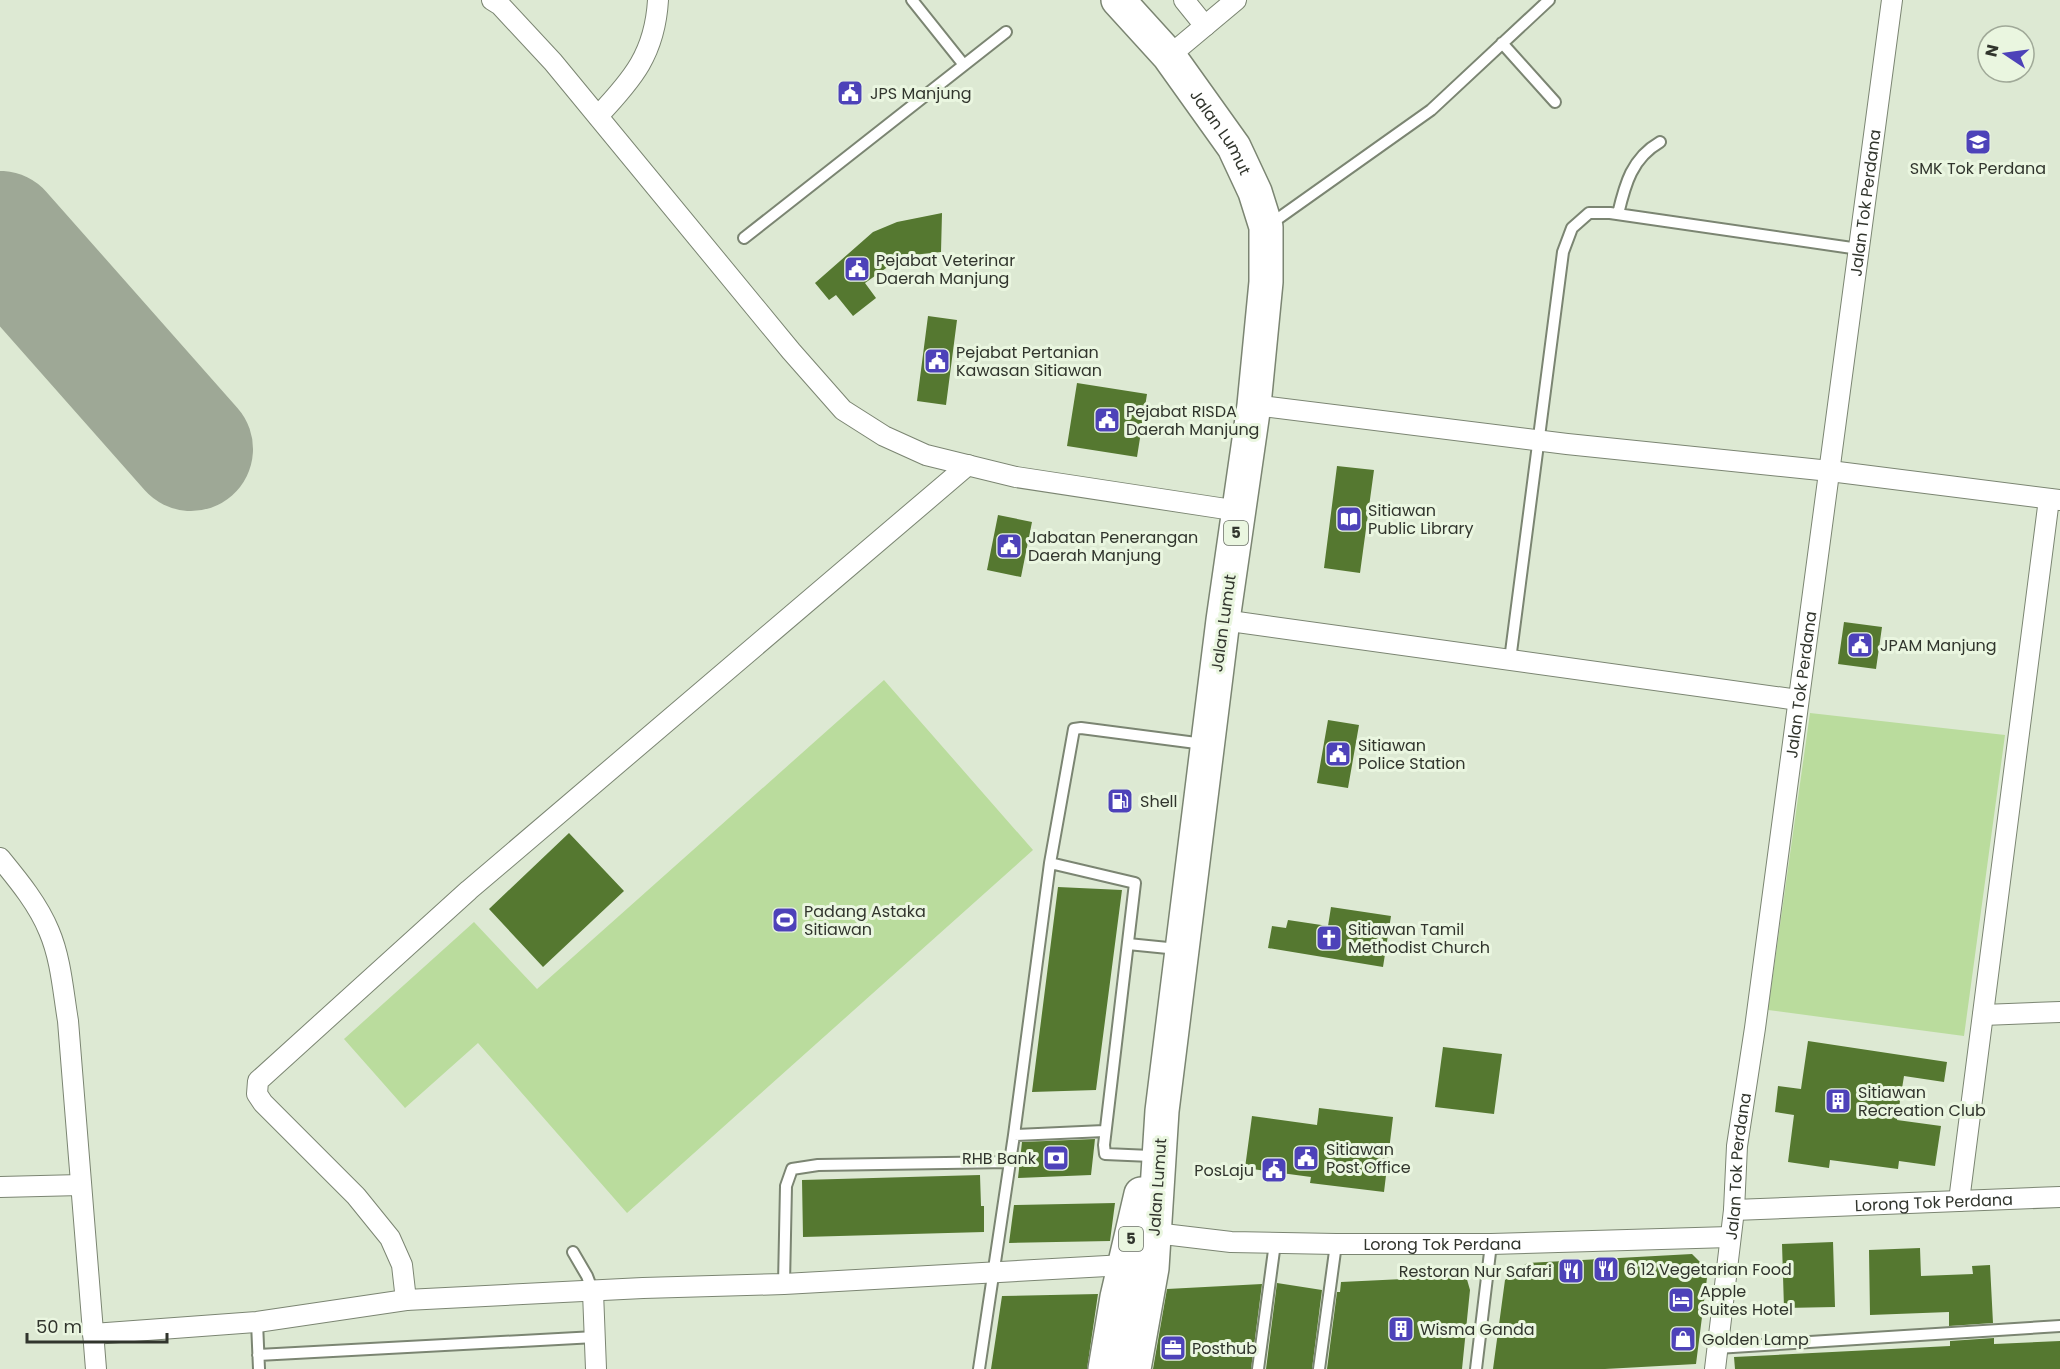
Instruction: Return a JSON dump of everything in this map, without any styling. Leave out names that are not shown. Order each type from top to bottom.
[{"type":"highway","name":"Jalan Lumut","points":[[1118,0],[1169,56],[1234,147],[1255,192],[1266,227],[1266,282],[1254,405],[1223,620],[1162,1111],[1152,1268],[1134,1369]]},
{"type":"highway","name":"Jalan Lumut","points":[[1105,1369],[1125,1265],[1162,1111]]},
{"type":"street","points":[[492,0],[500,5],[553,62],[791,351],[843,410],[884,436],[926,455],[1016,477],[1239,511]]},
{"type":"street","points":[[598,116],[627,85],[640,65],[651,41],[658,0]]},
{"type":"street","points":[[1184,0],[1204,26]]},
{"type":"street","points":[[1169,56],[1236,0]]},
{"type":"street","name":"Jalan Tok Perdana","points":[[1714,1369],[1734,1210],[1737,1146],[1755,1028],[1892,0]]},
{"type":"street","points":[[1254,405],[1539,440],[1830,471],[2055,500],[1959,1201]]},
{"type":"street","points":[[406,1300],[402,1265],[390,1239],[357,1196],[263,1103],[257,1094],[258,1081],[469,891],[968,465]]},
{"type":"street","points":[[1223,620],[1798,700]]},
{"type":"street","points":[[0,858],[23,885],[49,930],[60,968],[68,1021],[96,1369]]},
{"type":"street","points":[[1983,1015],[2060,1012]]},
{"type":"street","points":[[0,1187],[81,1185]]},
{"type":"street","name":"Lorong Tok Perdana","points":[[1734,1210],[2060,1197]]},
{"type":"street","name":"Lorong Tok Perdana","points":[[1155,1233],[1231,1242],[1336,1244],[1491,1244],[1730,1237]]},
{"type":"street","points":[[93,1334],[257,1322],[406,1300],[644,1288],[784,1284],[1125,1265]]},
{"type":"street","points":[[593,1292],[596,1369]]},
{"type":"lane","points":[[912,0],[964,65]]},
{"type":"lane","points":[[1266,227],[1431,110],[1549,0]]},
{"type":"lane","points":[[744,238],[1006,32]]},
{"type":"lane","points":[[1502,43],[1555,102]]},
{"type":"lane","points":[[1618,214],[1624,188],[1636,163],[1647,149],[1660,142]]},
{"type":"lane","points":[[1510,660],[1563,252],[1572,228],[1589,213],[1618,214],[1859,249]]},
{"type":"lane","points":[[979,1369],[1014,1135],[1050,863],[1074,729],[1208,744]]},
{"type":"lane","points":[[1050,863],[1135,883],[1104,1131],[1105,1154],[1151,1156]]},
{"type":"lane","points":[[1128,944],[1182,950]]},
{"type":"lane","points":[[1014,1135],[1104,1131]]},
{"type":"lane","points":[[784,1284],[786,1186],[792,1169],[818,1165],[1009,1162]]},
{"type":"lane","points":[[1258,1369],[1275,1243]]},
{"type":"lane","points":[[1319,1369],[1336,1244]]},
{"type":"lane","points":[[1476,1369],[1491,1244]]},
{"type":"lane","points":[[573,1252],[593,1292]]},
{"type":"lane","points":[[257,1322],[259,1369]]},
{"type":"lane","points":[[1717,1348],[2060,1326]]},
{"type":"lane","points":[[258,1355],[595,1337]]},
{"type":"green space","name":"Padang Astaka Sitiawan","points":[[884,680],[1033,850],[627,1213],[478,1043],[405,1108],[344,1039],[474,922],[537,989]]},
{"type":"green space","points":[[1810,713],[2005,735],[1964,1036],[1768,1010]]},
{"type":"building","name":"Pejabat Veterinar Daerah Manjung","points":[[942,213],[941,252],[903,256],[865,283],[876,298],[853,316],[836,295],[829,300],[815,283],[873,232],[897,222]]},
{"type":"building","name":"Pejabat Pertanian Kawasan Sitiawan","points":[[928,316],[957,320],[946,405],[917,401]]},
{"type":"building","name":"Pejabat RISDA Daerah Manjung","points":[[1077,383],[1147,394],[1137,457],[1067,446]]},
{"type":"building","name":"Sitiawan Public Library","points":[[1337,466],[1374,470],[1360,573],[1324,568]]},
{"type":"building","name":"Jabatan Penerangan Daerah Manjung","points":[[998,515],[1032,522],[1021,577],[987,570]]},
{"type":"building","name":"JPAM Manjung","points":[[1844,622],[1882,627],[1876,669],[1838,664]]},
{"type":"building","name":"Sitiawan Police Station","points":[[1328,720],[1359,725],[1348,788],[1317,783]]},
{"type":"building","points":[[569,833],[624,891],[543,967],[489,909]]},
{"type":"building","points":[[1058,887],[1122,890],[1096,1090],[1032,1092]]},
{"type":"building","name":"Sitiawan Tamil Methodist Church","points":[[1331,907],[1391,916],[1383,967],[1268,948],[1272,926],[1286,928],[1288,920],[1328,926]]},
{"type":"building","name":"Sitiawan Recreation Club","points":[[1808,1041],[1947,1062],[1944,1082],[1904,1076],[1897,1120],[1941,1126],[1935,1166],[1899,1161],[1898,1169],[1830,1160],[1829,1168],[1788,1162],[1794,1115],[1775,1112],[1778,1086],[1801,1089]]},
{"type":"building","points":[[1443,1047],[1502,1054],[1494,1114],[1435,1107]]},
{"type":"building","points":[[1319,1108],[1393,1117],[1384,1192],[1310,1183],[1311,1177],[1245,1168],[1252,1116],[1317,1125]]},
{"type":"building","name":"RHB Bank","points":[[1095,1139],[1091,1175],[1018,1178],[1022,1142]]},
{"type":"building","points":[[980,1175],[981,1206],[984,1206],[984,1232],[803,1237],[802,1180]]},
{"type":"building","points":[[1115,1203],[1110,1241],[1009,1243],[1014,1205]]},
{"type":"building","points":[[1833,1242],[1835,1307],[1784,1308],[1782,1244]]},
{"type":"building","points":[[1920,1248],[1921,1276],[1973,1274],[1972,1266],[1990,1265],[1993,1323],[1949,1326],[1949,1312],[1870,1315],[1869,1250]]},
{"type":"building","points":[[1692,1254],[1708,1270],[1696,1364],[1605,1369],[1493,1369],[1505,1280],[1527,1263]]},
{"type":"building","name":"Wisma Ganda","points":[[1466,1276],[1470,1290],[1462,1369],[1327,1369],[1337,1292],[1340,1292],[1341,1282]]},
{"type":"building","points":[[1277,1283],[1322,1290],[1312,1369],[1266,1369]]},
{"type":"building","points":[[1262,1284],[1251,1369],[1153,1369],[1167,1289]]},
{"type":"building","points":[[1098,1294],[1087,1369],[991,1369],[1002,1296]]},
{"type":"building","points":[[1994,1338],[1994,1344],[2060,1341],[2060,1369],[1735,1369],[1734,1357],[1950,1346],[1950,1341]]},
{"type":"runway","points":[[0,233],[191,449]]},
{"type":"place","name":"JPS Manjung","points":[[850,93]]},
{"type":"place","name":"SMK Tok Perdana","points":[[1978,142]]},
{"type":"place","name":"Pejabat Veterinar Daerah Manjung","points":[[857,269]]},
{"type":"place","name":"Pejabat Pertanian Kawasan Sitiawan","points":[[937,361]]},
{"type":"place","name":"Pejabat RISDA Daerah Manjung","points":[[1107,420]]},
{"type":"place","name":"Sitiawan Public Library","points":[[1349,519]]},
{"type":"place","name":"Jabatan Penerangan Daerah Manjung","points":[[1009,546]]},
{"type":"place","name":"JPAM Manjung","points":[[1860,645]]},
{"type":"place","name":"Sitiawan Police Station","points":[[1338,754]]},
{"type":"place","name":"Shell","points":[[1120,801]]},
{"type":"place","name":"Padang Astaka Sitiawan","points":[[785,920]]},
{"type":"place","name":"Sitiawan Tamil Methodist Church","points":[[1329,938]]},
{"type":"place","name":"Sitiawan Recreation Club","points":[[1838,1101]]},
{"type":"place","name":"RHB Bank","points":[[1056,1158]]},
{"type":"place","name":"Sitiawan Post Office","points":[[1306,1158]]},
{"type":"place","name":"PosLaju","points":[[1274,1170]]},
{"type":"place","name":"6 12 Vegetarian Food","points":[[1606,1269]]},
{"type":"place","name":"Restoran Nur Safari","points":[[1571,1271]]},
{"type":"place","name":"Apple Suites Hotel","points":[[1681,1300]]},
{"type":"place","name":"Wisma Ganda","points":[[1401,1329]]},
{"type":"place","name":"Golden Lamp","points":[[1683,1339]]},
{"type":"place","name":"Posthub","points":[[1173,1348]]}]
